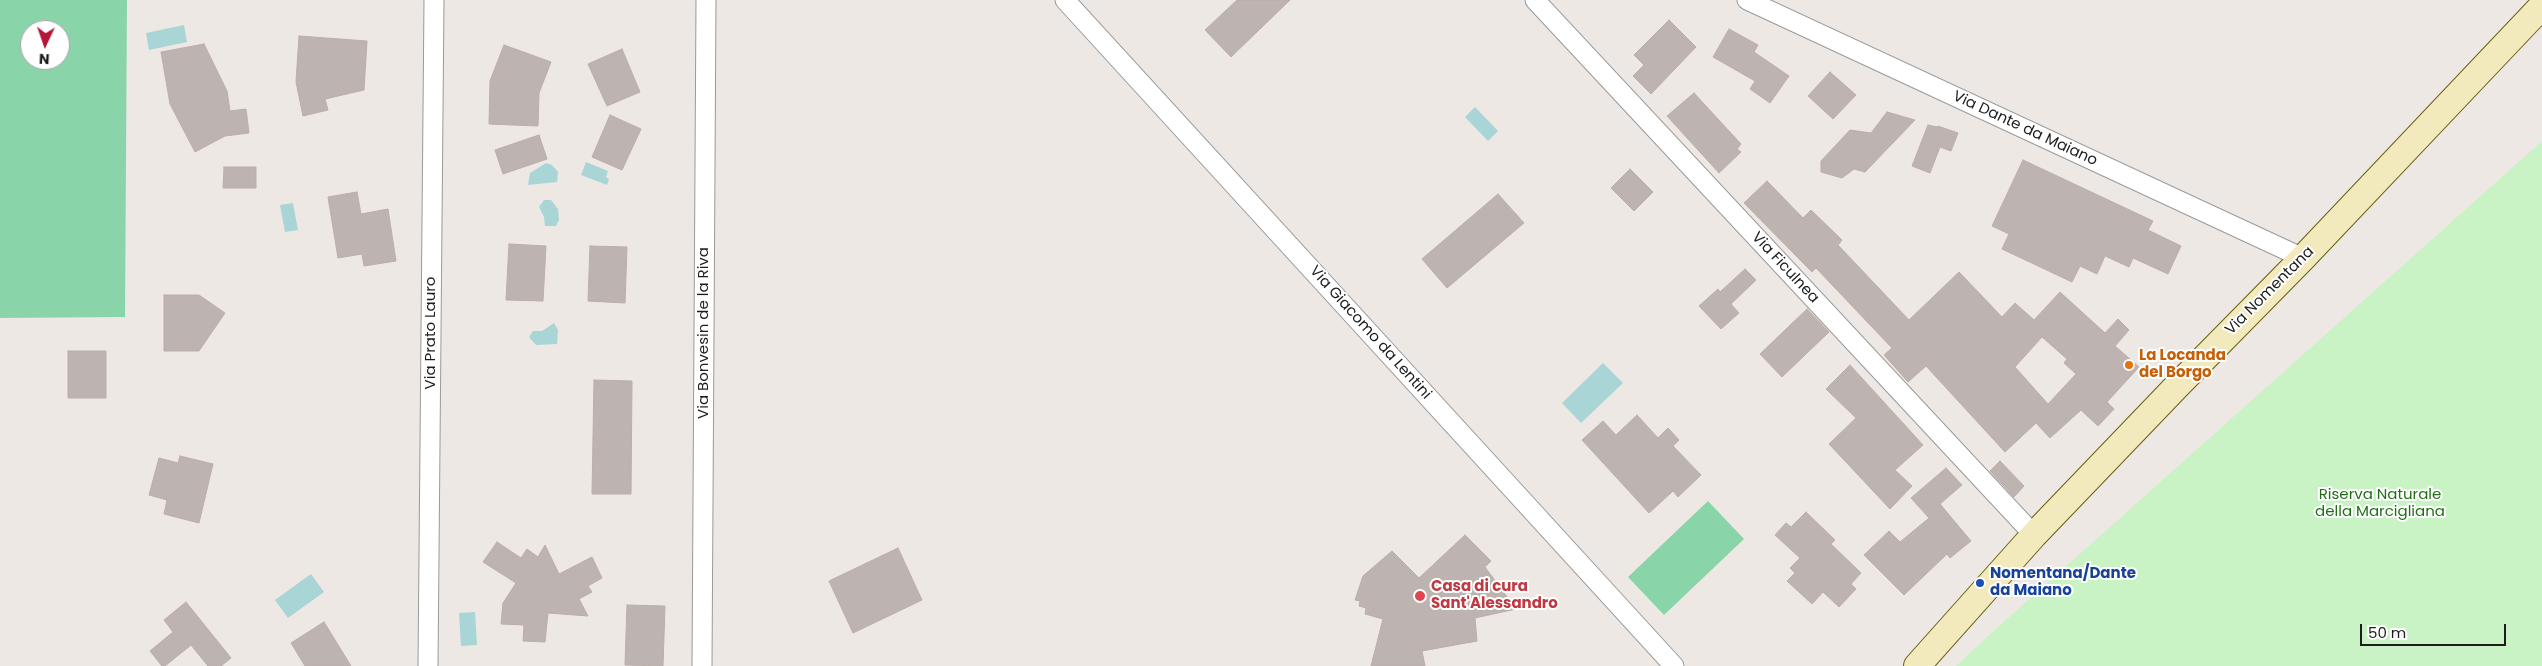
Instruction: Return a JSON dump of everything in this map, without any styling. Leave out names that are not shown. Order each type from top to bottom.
[{"type":"main road","name":"Via Nomentana","points":[[1918,666],[2034,536],[2176,386],[2303,258],[2542,6]]},
{"type":"street","name":"Via Prato Lauro","points":[[428,666],[434,0]]},
{"type":"street","name":"Via Bonvesin de la Riva","points":[[702,666],[706,0]]},
{"type":"street","name":"Via Giacomo da Lentini","points":[[1065,0],[1674,666]]},
{"type":"street","name":"Via Ficulnea","points":[[1535,0],[2034,536]]},
{"type":"street","name":"Via Dante da Maiano","points":[[1747,0],[2303,258]]},
{"type":"green space","points":[[0,0],[127,0],[125,317],[0,318]]},
{"type":"green space","name":"Riserva Naturale della Marcigliana","points":[[2542,141],[2542,666],[1956,666],[1989,635]]},
{"type":"green space","points":[[1708,501],[1744,539],[1664,615],[1628,577]]},
{"type":"water","points":[[184,25],[187,42],[149,50],[146,33]]},
{"type":"water","points":[[1475,107],[1498,131],[1488,141],[1465,117]]},
{"type":"water","points":[[586,162],[608,171],[606,177],[609,179],[607,185],[581,175]]},
{"type":"water","points":[[546,163],[552,165],[558,172],[557,182],[528,185],[530,173]]},
{"type":"water","points":[[544,200],[551,200],[558,209],[559,220],[556,226],[545,226],[544,217],[539,207]]},
{"type":"water","points":[[293,203],[298,230],[285,232],[280,205]]},
{"type":"water","points":[[554,323],[558,330],[557,344],[536,345],[529,337],[533,331],[542,331]]},
{"type":"water","points":[[1603,363],[1623,383],[1581,423],[1562,403]]},
{"type":"water","points":[[311,574],[324,592],[288,618],[275,600]]},
{"type":"water","points":[[475,612],[477,645],[461,646],[459,613]]},
{"type":"building","points":[[1237,0],[1290,0],[1231,57],[1205,30]]},
{"type":"building","points":[[1669,20],[1696,47],[1651,94],[1633,76],[1644,65],[1634,55]]},
{"type":"building","points":[[1729,29],[1758,45],[1754,52],[1789,76],[1770,103],[1750,89],[1755,81],[1713,57]]},
{"type":"building","points":[[299,36],[367,41],[364,90],[325,99],[328,110],[303,116],[296,82]]},
{"type":"building","points":[[204,44],[227,91],[230,111],[246,109],[249,133],[225,136],[195,152],[170,104],[161,52]]},
{"type":"building","points":[[504,45],[551,62],[539,93],[538,126],[489,124],[490,81]]},
{"type":"building","points":[[622,49],[640,92],[607,106],[588,64]]},
{"type":"building","points":[[1830,72],[1856,95],[1833,119],[1808,96]]},
{"type":"building","points":[[1694,93],[1741,144],[1737,149],[1741,152],[1719,173],[1667,116]]},
{"type":"building","points":[[1887,112],[1915,120],[1865,172],[1854,169],[1842,178],[1821,172],[1821,161],[1850,130],[1871,133]]},
{"type":"building","points":[[610,115],[641,129],[622,170],[592,157]]},
{"type":"building","points":[[1928,125],[1938,126],[1958,133],[1951,151],[1940,147],[1930,173],[1912,166]]},
{"type":"building","points":[[539,135],[547,159],[503,174],[495,150]]},
{"type":"building","points":[[2023,160],[2153,221],[2148,230],[2181,246],[2168,274],[2133,258],[2129,267],[2105,256],[2097,274],[2080,266],[2072,282],[2002,249],[2009,234],[1992,226]]},
{"type":"building","points":[[224,167],[256,167],[256,188],[223,188]]},
{"type":"building","points":[[1630,169],[1653,192],[1634,211],[1611,188]]},
{"type":"building","points":[[1767,181],[1803,218],[1811,210],[1842,240],[1838,245],[1909,320],[1959,272],[2002,317],[2015,303],[2034,320],[2060,292],[2105,333],[2118,319],[2129,330],[2115,346],[2139,367],[2107,402],[2114,409],[2098,426],[2081,410],[2050,438],[2036,423],[2005,452],[1926,366],[1908,382],[1884,355],[1892,348],[1816,268],[1812,272],[1744,203]],"holes":[[[2042,337],[2067,359],[2064,363],[2076,374],[2048,404],[2015,367]]]},
{"type":"building","points":[[357,192],[361,214],[388,209],[396,261],[364,266],[362,254],[338,258],[328,197]]},
{"type":"building","points":[[1498,194],[1524,223],[1447,288],[1422,259]]},
{"type":"building","points":[[509,244],[546,246],[543,301],[506,300]]},
{"type":"building","points":[[590,246],[627,247],[625,303],[588,301]]},
{"type":"building","points":[[1745,269],[1756,280],[1731,304],[1739,313],[1721,329],[1699,306],[1718,289],[1720,292]]},
{"type":"building","points":[[164,295],[199,295],[225,313],[199,351],[164,351]]},
{"type":"building","points":[[1807,309],[1829,332],[1782,377],[1760,354]]},
{"type":"building","points":[[68,351],[106,351],[106,398],[68,398]]},
{"type":"building","points":[[1850,365],[1923,445],[1895,470],[1912,486],[1890,509],[1829,444],[1856,418],[1826,389]]},
{"type":"building","points":[[594,380],[632,381],[631,494],[592,494]]},
{"type":"building","points":[[1637,415],[1658,438],[1668,428],[1679,440],[1673,446],[1701,475],[1678,497],[1673,491],[1649,513],[1582,440],[1603,421],[1616,435]]},
{"type":"building","points":[[180,456],[213,464],[199,523],[164,514],[167,500],[149,495],[159,458],[178,463]]},
{"type":"building","points":[[2000,461],[2024,486],[2014,497],[1990,471]]},
{"type":"building","points":[[1946,468],[1962,485],[1940,504],[1971,541],[1950,558],[1947,554],[1904,595],[1864,555],[1889,531],[1900,542],[1929,518],[1911,498]]},
{"type":"building","points":[[1806,512],[1835,540],[1831,544],[1861,573],[1851,584],[1856,589],[1839,607],[1823,592],[1812,604],[1787,581],[1795,573],[1790,568],[1800,558],[1775,535],[1786,523],[1791,527]]},
{"type":"building","points":[[1465,535],[1491,561],[1485,567],[1516,609],[1475,618],[1477,641],[1422,651],[1425,666],[1371,666],[1383,619],[1365,614],[1366,608],[1359,606],[1360,601],[1355,600],[1363,576],[1392,551],[1419,578]]},
{"type":"building","points":[[497,542],[521,558],[527,549],[538,557],[545,545],[559,574],[592,557],[602,578],[588,586],[592,592],[579,599],[588,616],[548,613],[545,642],[523,641],[524,625],[501,624],[503,603],[516,583],[483,562]]},
{"type":"building","points":[[898,548],[922,600],[853,633],[829,581]]},
{"type":"building","points":[[186,602],[231,658],[221,666],[208,666],[191,645],[165,666],[162,666],[150,651],[173,632],[164,620]]},
{"type":"building","points":[[627,605],[665,606],[663,666],[625,665]]},
{"type":"building","points":[[324,622],[351,666],[305,666],[291,643]]},
{"type":"place","name":"La Locanda del Borgo","points":[[2129,365]]},
{"type":"place","name":"Nomentana/Dante da Maiano","points":[[1980,583]]},
{"type":"place","name":"Casa di cura Sant'Alessandro","points":[[1420,596]]}]
